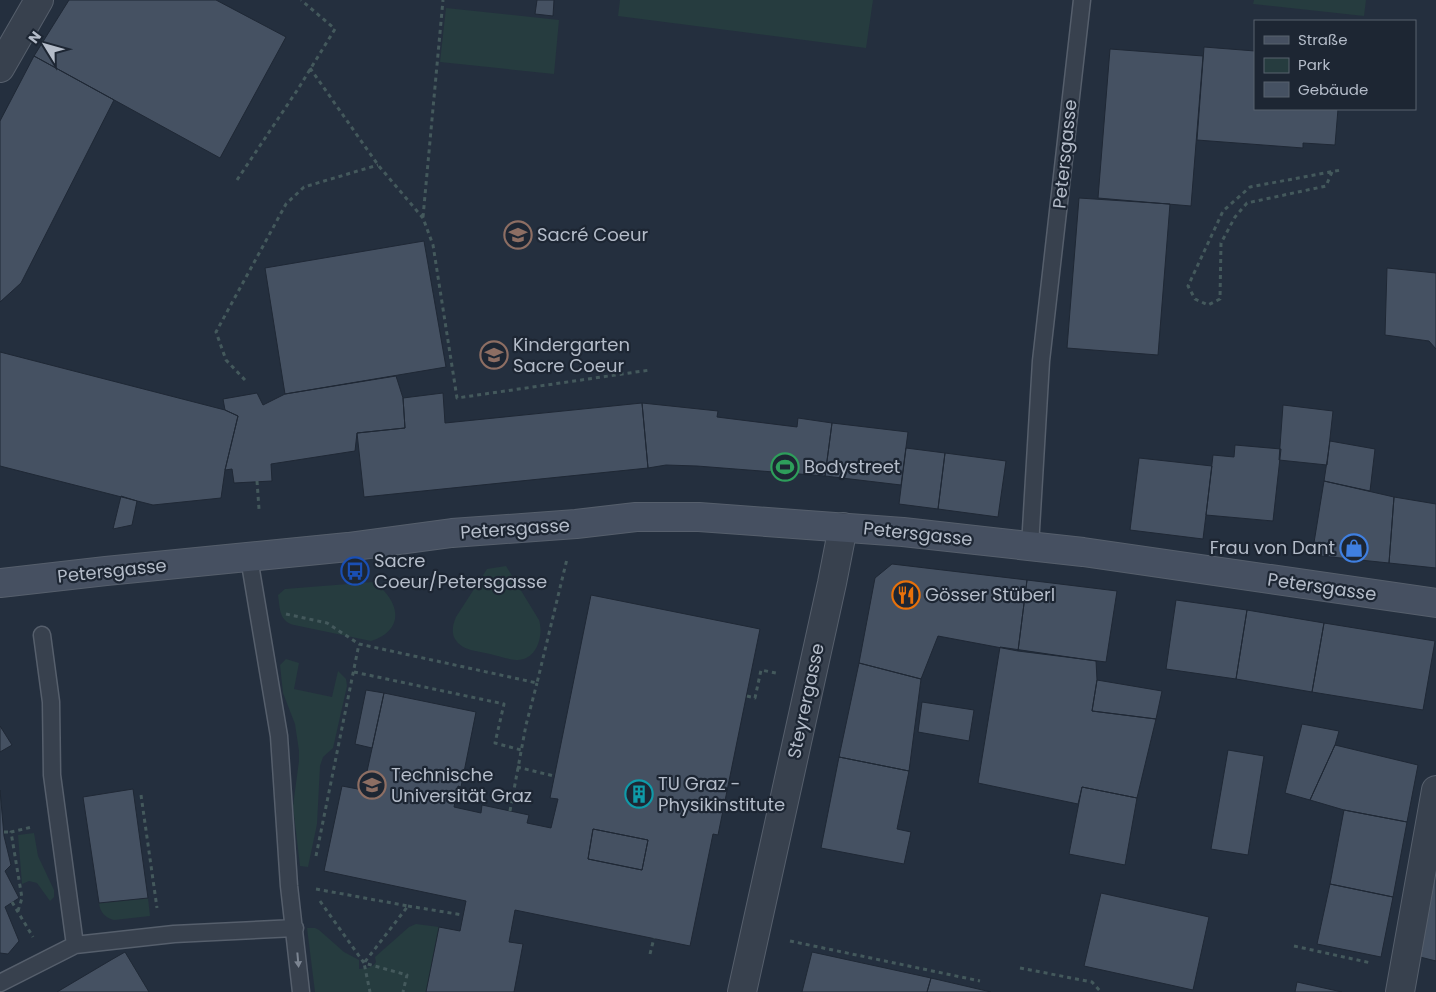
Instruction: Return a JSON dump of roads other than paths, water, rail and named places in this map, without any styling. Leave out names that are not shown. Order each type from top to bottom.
[{"type":"main road","name":"Petersgasse","points":[[0,583],[249,558],[452,533],[636,518],[699,517],[902,532],[1083,552],[1436,603]]},
{"type":"street","points":[[0,68],[39,0]]},
{"type":"street","name":"Steyrergasse","points":[[742,992],[824,622],[843,527]]},
{"type":"street","points":[[1400,992],[1436,790]]},
{"type":"lane","name":"Petersgasse","points":[[1030,546],[1041,361],[1082,0]]},
{"type":"lane","points":[[249,558],[279,736],[289,886],[301,992]]},
{"type":"lane","points":[[42,635],[51,702],[52,775],[75,944]]},
{"type":"lane","points":[[0,983],[75,944],[156,936],[295,928]]},
{"type":"place","name":"Sacré Coeur","points":[[518,235]]},
{"type":"place","name":"Kindergarten Sacre Coeur","points":[[494,355]]},
{"type":"place","name":"Bodystreet","points":[[785,467]]},
{"type":"place","name":"Frau von Dant","points":[[1354,548]]},
{"type":"place","name":"Sacre Coeur/Petersgasse","points":[[355,571]]},
{"type":"place","name":"Gösser Stüberl","points":[[906,595]]},
{"type":"place","name":"Technische Universität Graz","points":[[372,785]]},
{"type":"place","name":"TU Graz - Physikinstitute","points":[[639,794]]}]
